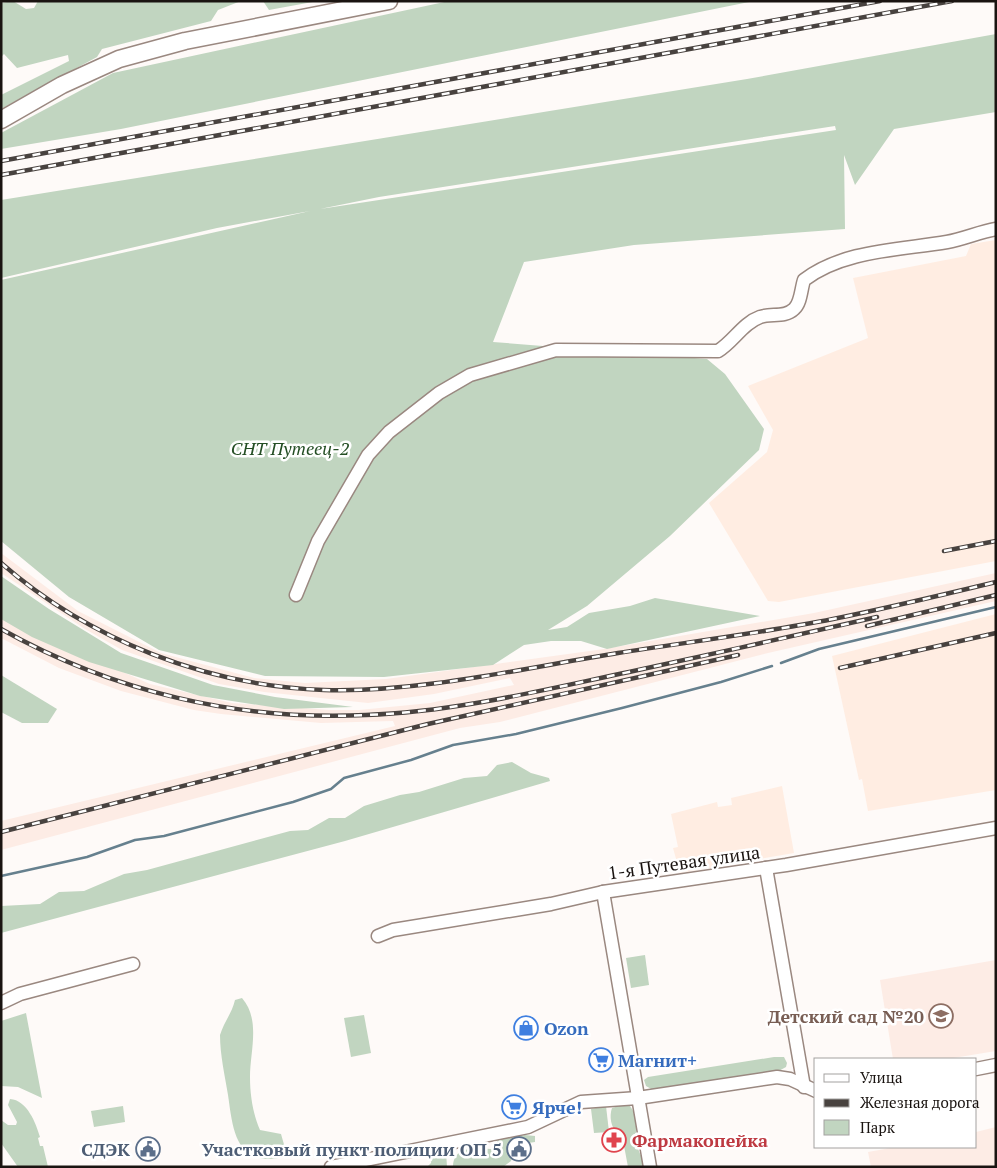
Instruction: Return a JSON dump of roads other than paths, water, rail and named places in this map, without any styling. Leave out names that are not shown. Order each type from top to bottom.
[{"type":"main road","points":[[1,120],[62,85],[119,59],[185,40],[390,1]]},
{"type":"street","points":[[296,595],[318,541],[368,455],[389,432],[439,393],[470,375],[556,350],[718,351],[728,345],[747,325],[760,317],[788,314],[796,308],[804,280],[838,262],[860,256],[972,237],[996,229]]},
{"type":"street","name":"1-я Путевая улица","points":[[378,936],[393,930],[550,904],[604,892],[766,868],[996,828]]},
{"type":"street","points":[[766,868],[810,1089]]},
{"type":"street","points":[[604,892],[650,1167]]},
{"type":"street","points":[[1,1002],[20,994],[132,964]]},
{"type":"street","points":[[977,1069],[996,1065]]},
{"type":"street","points":[[331,1167],[528,1127],[582,1102],[638,1098],[777,1077],[790,1079],[810,1089]]},
{"type":"waterway","points":[[781,663],[819,649],[996,607]]},
{"type":"waterway","points":[[1,876],[87,857],[135,840],[164,836],[293,802],[331,789],[344,778],[411,760],[453,745],[516,734],[622,708],[721,682],[772,666]]},
{"type":"railway","points":[[1,161],[880,1]]},
{"type":"railway","points":[[1,175],[952,1]]},
{"type":"railway","points":[[944,551],[996,541]]},
{"type":"railway","points":[[1,563],[35,590],[72,615],[111,636],[152,654],[194,668],[237,679],[280,687],[324,690],[397,688],[434,684],[752,633],[854,615],[996,582]]},
{"type":"railway","points":[[867,626],[996,595]]},
{"type":"railway","points":[[1,629],[87,670],[178,698],[224,707],[318,716],[399,713],[466,705],[531,693],[877,617]]},
{"type":"railway","points":[[840,668],[996,633]]},
{"type":"railway","points":[[1,832],[428,724],[738,655]]},
{"type":"place","name":"Детский сад №20","points":[[941,1016]]},
{"type":"place","name":"Ozon","points":[[526,1028]]},
{"type":"place","name":"Магнит+","points":[[601,1060]]},
{"type":"place","name":"Ярче!","points":[[514,1107]]},
{"type":"place","name":"Фармакопейка","points":[[614,1140]]},
{"type":"place","name":"СДЭК","points":[[148,1149]]},
{"type":"place","name":"Участковый пункт полиции ОП 5","points":[[519,1149]]},
{"type":"park label","name":"СНТ Путеец-2","points":[[290,448]]}]
